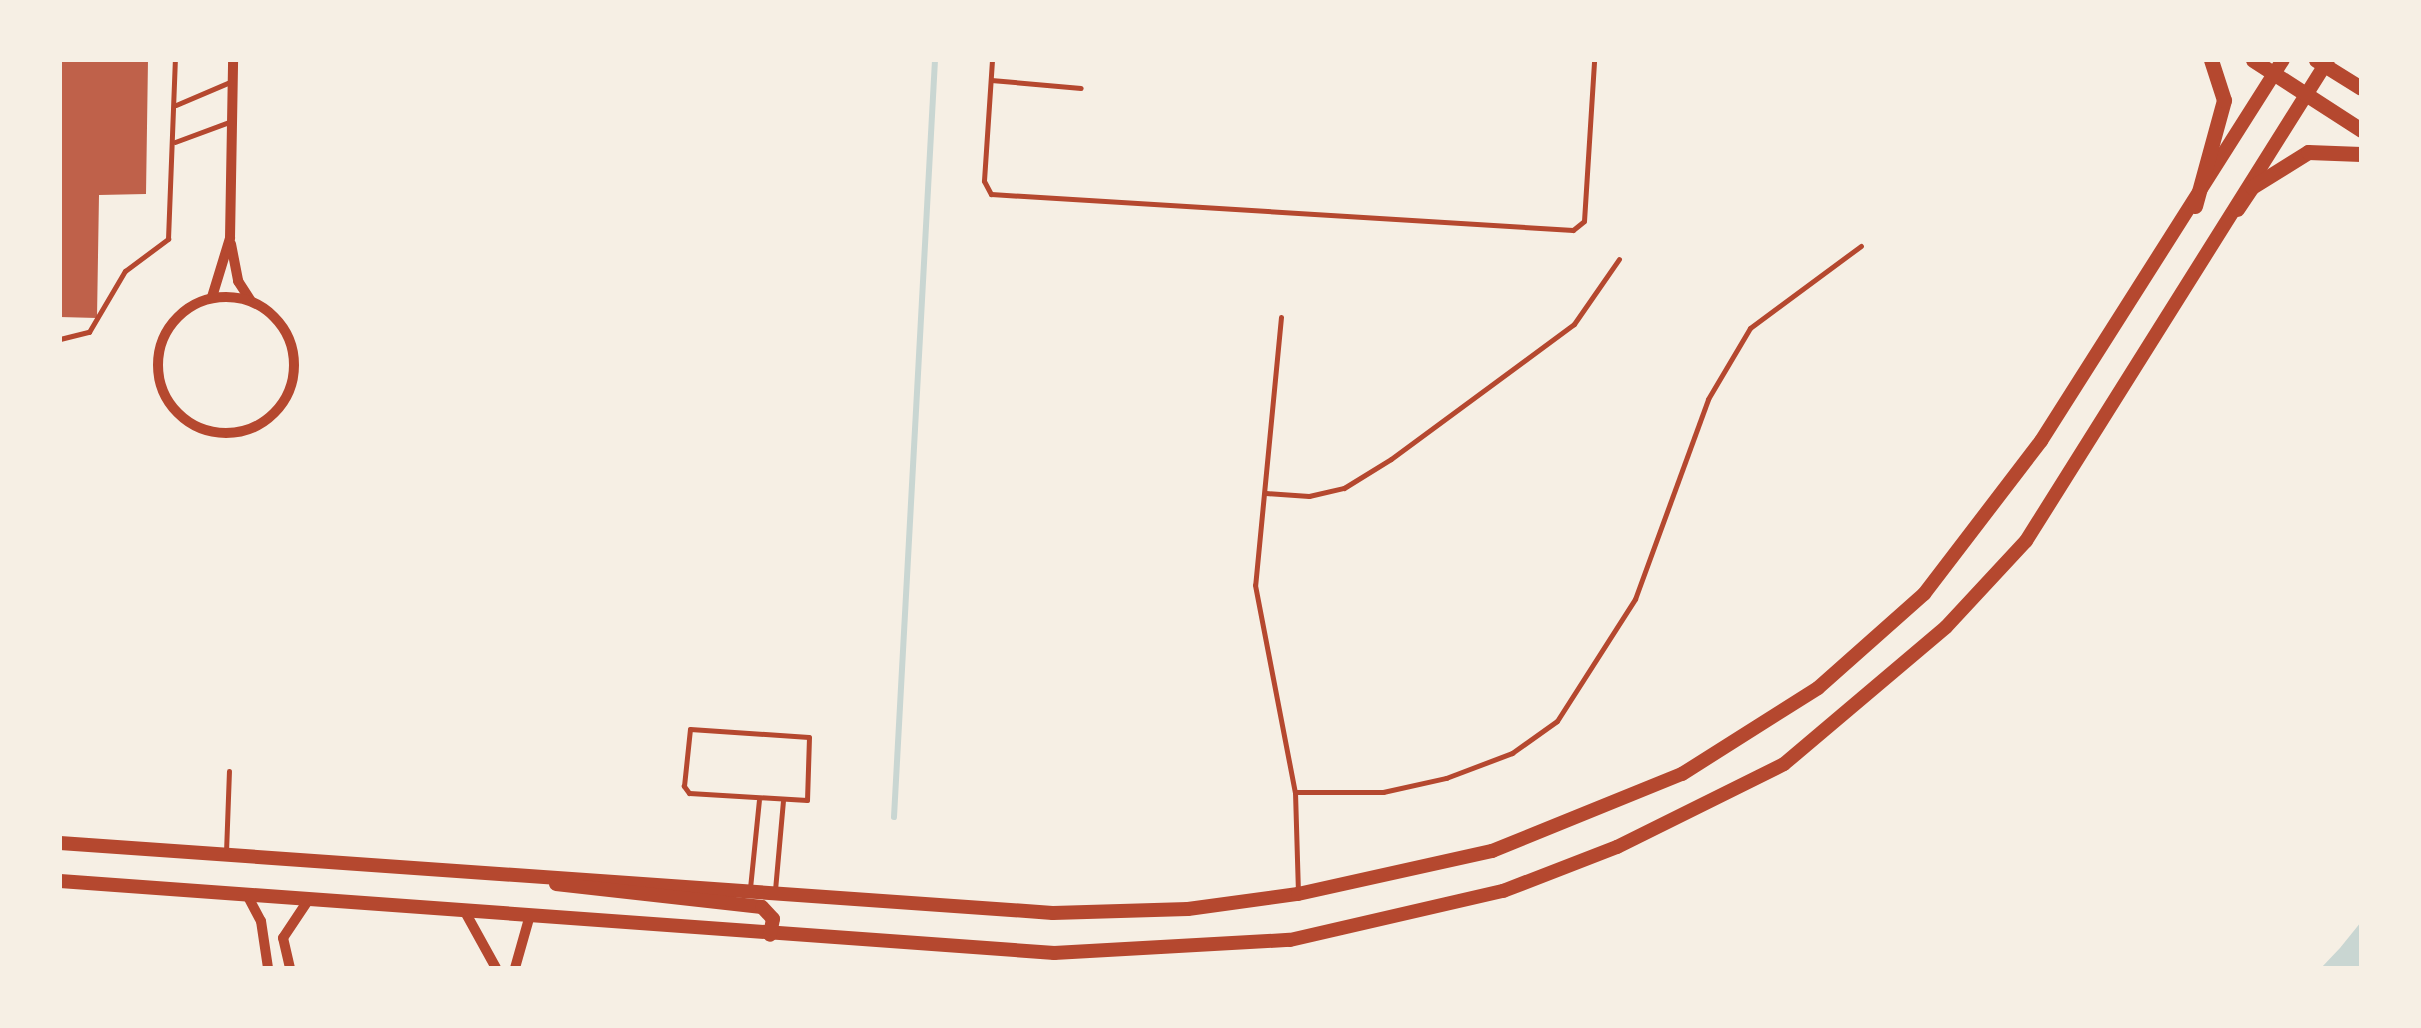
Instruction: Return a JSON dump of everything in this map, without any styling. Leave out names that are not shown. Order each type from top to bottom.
[{"type":"main road","points":[[2195,206],[2224,100],[2211,60]]},
{"type":"main road","points":[[2253,60],[2279,66],[2308,94],[2361,130]]},
{"type":"main road","points":[[2323,62],[2361,88]]},
{"type":"main road","points":[[2237,209],[2252,188],[2308,152],[2361,154]]},
{"type":"street","points":[[230,238],[212,297],[170,326],[161,343],[159,380],[177,414],[209,432],[228,434],[246,431],[278,411],[294,377],[294,358],[281,324],[252,301],[238,281],[230,238],[233,60]]},
{"type":"street","points":[[60,881],[770,935],[1054,952],[1290,940],[1503,891],[1710,806],[1784,764],[1843,721],[1946,628],[2026,541],[2237,209],[2308,94],[2323,62]]},
{"type":"street","points":[[60,843],[1053,912],[1188,908],[1298,894],[1492,851],[1600,813],[1682,774],[1818,688],[1924,594],[1988,514],[2195,206],[2279,66]]},
{"type":"street","points":[[212,297],[252,301]]},
{"type":"street","points":[[471,871],[762,907],[773,919],[770,935]]},
{"type":"street","points":[[246,893],[262,922],[268,968]]},
{"type":"street","points":[[290,968],[282,938],[309,899]]},
{"type":"street","points":[[464,910],[496,968]]},
{"type":"street","points":[[515,968],[530,915]]},
{"type":"lane","points":[[62,339],[89,332],[125,271],[168,239],[175,60]]},
{"type":"lane","points":[[992,60],[984,181],[992,194],[1573,230],[1584,221],[1594,60]]},
{"type":"lane","points":[[991,80],[1081,88]]},
{"type":"lane","points":[[175,105],[233,81]]},
{"type":"lane","points":[[174,142],[232,121]]},
{"type":"lane","points":[[1295,792],[1383,792],[1446,778],[1512,753],[1557,722],[1635,599],[1708,399],[1750,328],[1860,246]]},
{"type":"lane","points":[[1266,493],[1310,496],[1344,488],[1391,460],[1574,324],[1619,259]]},
{"type":"lane","points":[[1281,317],[1255,585],[1295,792],[1298,894]]},
{"type":"lane","points":[[690,729],[809,737],[807,800],[783,801],[685,790],[690,729]]},
{"type":"lane","points":[[226,852],[229,771]]},
{"type":"lane","points":[[750,888],[759,800]]},
{"type":"lane","points":[[775,890],[783,801]]},
{"type":"shaded area","points":[[2361,922],[2361,968],[2321,968],[2340,948]]},
{"type":"building","points":[[60,60],[148,60],[146,194],[99,195],[97,318],[60,317]]},
{"type":"waterway","points":[[894,817],[935,60]]}]
